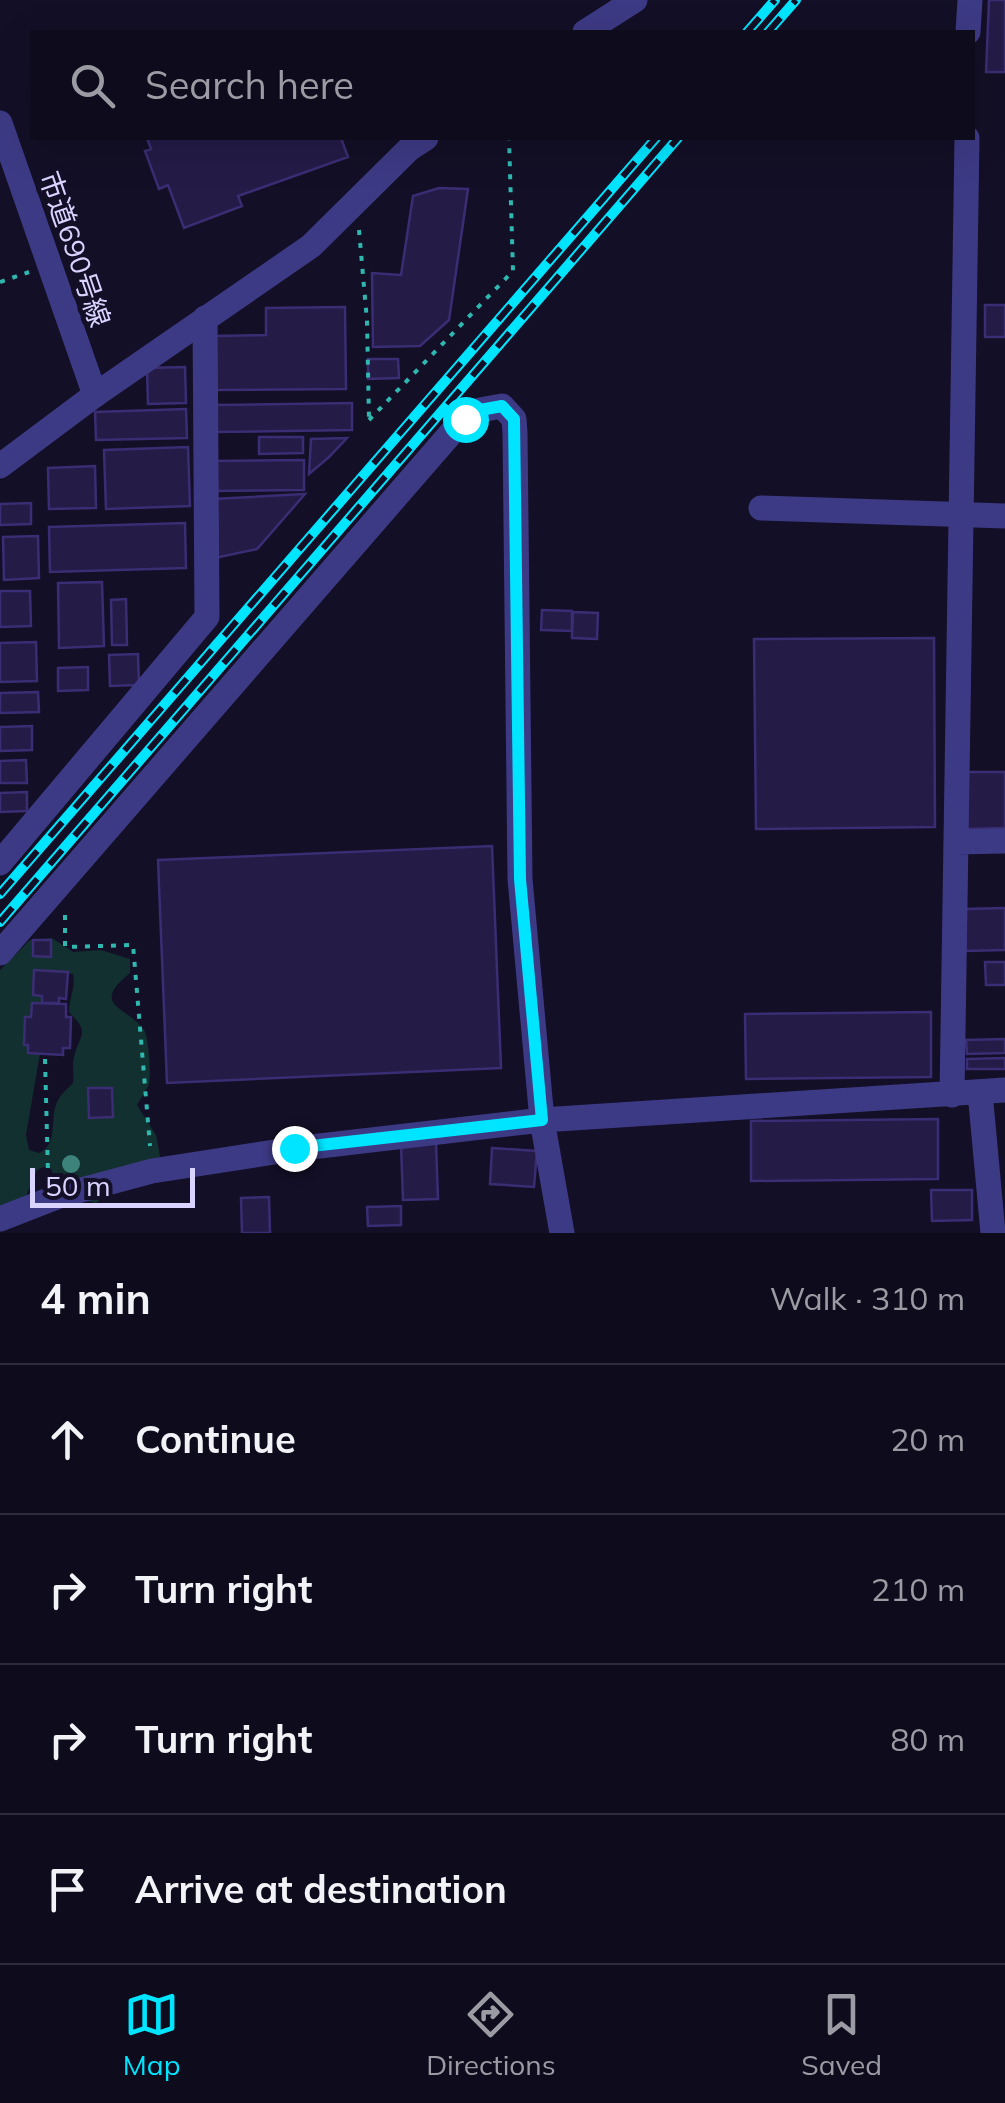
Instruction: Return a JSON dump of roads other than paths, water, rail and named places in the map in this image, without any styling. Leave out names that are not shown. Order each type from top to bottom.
[{"type":"street","points":[[588,30],[635,0]]},
{"type":"street","points":[[968,30],[970,0]]},
{"type":"street","name":"市道690号線","points":[[0,123],[94,395]]},
{"type":"street","points":[[0,466],[94,395],[312,246],[408,149],[423,140]]},
{"type":"street","points":[[952,1096],[967,140]]},
{"type":"street","points":[[0,863],[208,617],[205,318]]},
{"type":"street","points":[[0,953],[452,432],[480,410],[502,406],[514,419],[515,433],[520,879],[542,1120],[562,1233]]},
{"type":"street","points":[[761,508],[1005,516]]},
{"type":"street","points":[[956,842],[1005,841]]},
{"type":"street","points":[[0,1219],[48,1200],[152,1171],[294,1148],[542,1120],[993,1091],[993,1233]]},
{"type":"railway","points":[[749,30],[775,0]]},
{"type":"railway","points":[[770,30],[796,0]]},
{"type":"railway","points":[[0,894],[654,140]]},
{"type":"railway","points":[[0,922],[676,140]]}]
